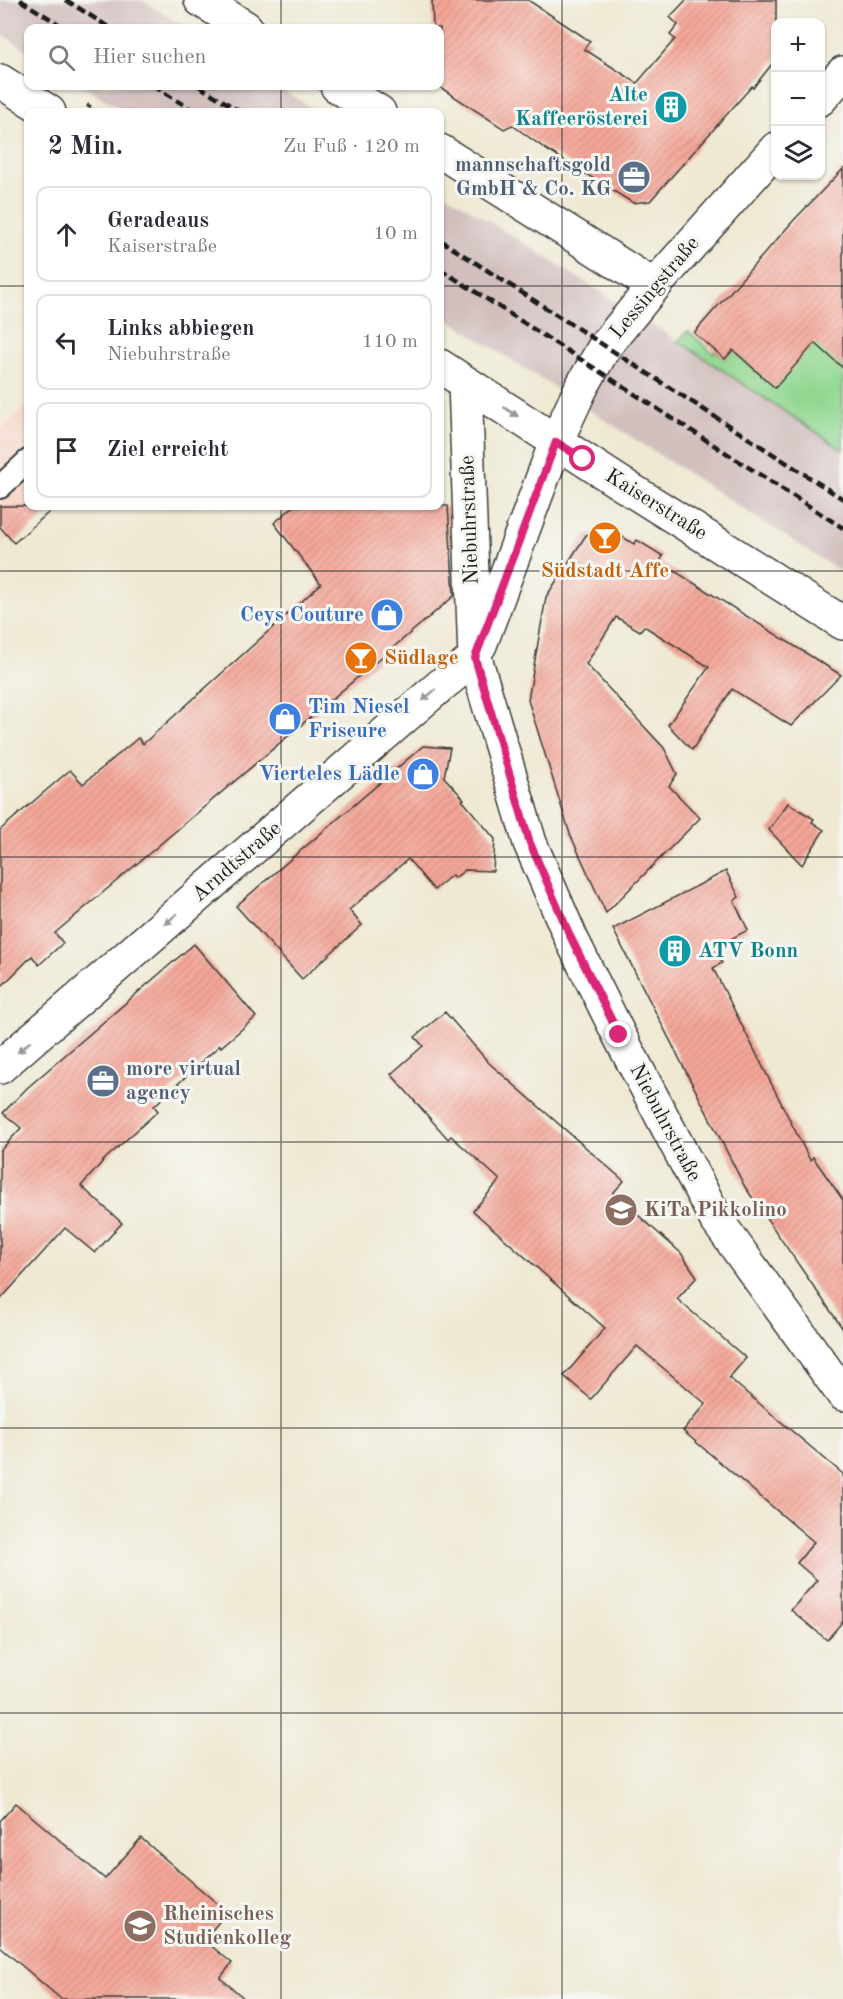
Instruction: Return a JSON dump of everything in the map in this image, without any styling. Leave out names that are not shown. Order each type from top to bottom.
[{"type":"street","points":[[201,0],[240,24]]},
{"type":"street","points":[[825,93],[843,73]]},
{"type":"street","points":[[0,81],[43,108]]},
{"type":"street","points":[[343,90],[372,108]]},
{"type":"street","points":[[444,154],[654,286]]},
{"type":"street","name":"Lessingstraße","points":[[556,442],[581,388],[605,346],[654,286],[771,156]]},
{"type":"street","name":"Kaiserstraße","points":[[452,375],[843,623]]},
{"type":"street","name":"Niebuhrstraße","points":[[452,375],[475,658],[530,843],[571,938],[619,1035],[716,1219],[843,1394]]},
{"type":"street","name":"Niebuhrstraße","points":[[475,658],[556,442]]},
{"type":"street","name":"Arndtstraße","points":[[0,1067],[475,658]]},
{"type":"lane","points":[[0,487],[24,465]]},
{"type":"shaded area","points":[[0,0],[142,0],[181,24],[24,24],[24,48],[0,33]]},
{"type":"shaded area","points":[[89,90],[283,90],[312,108],[118,108]]},
{"type":"shaded area","points":[[444,193],[678,341],[843,450],[843,573],[444,317]]},
{"type":"shaded area","points":[[24,408],[24,510],[39,510],[0,545],[0,430]]},
{"type":"green space","points":[[805,313],[843,368],[843,450],[678,341],[688,331],[713,353],[715,351],[725,359],[733,350],[761,375]]},
{"type":"building","points":[[432,0],[528,0],[590,41],[584,49],[637,83],[675,39],[670,35],[678,25],[670,17],[686,0],[776,0],[776,18],[771,18],[771,65],[650,201],[633,203],[547,150],[512,125],[504,129],[444,90],[444,24],[433,24]]},
{"type":"building","points":[[843,169],[843,368],[815,343],[775,388],[733,350],[725,359],[694,333],[794,220]]},
{"type":"building","points":[[0,506],[24,506],[24,510],[51,510],[14,543],[0,527]]},
{"type":"building","points":[[444,506],[448,506],[454,596],[55,933],[63,943],[39,965],[32,956],[0,988],[0,830],[70,770],[83,784],[138,738],[143,744],[321,584],[274,523],[289,510],[444,510]]},
{"type":"building","points":[[611,530],[634,544],[637,540],[663,556],[660,562],[841,675],[791,726],[732,689],[692,750],[668,725],[709,667],[644,626],[640,631],[616,617],[586,664],[664,748],[677,774],[669,786],[700,818],[606,913],[570,834],[528,700],[546,597],[586,535]]},
{"type":"building","points":[[423,746],[450,748],[444,777],[495,839],[493,871],[465,870],[455,878],[452,875],[434,890],[408,859],[349,910],[362,925],[302,979],[236,906]]},
{"type":"building","points":[[788,803],[814,819],[812,822],[824,830],[802,865],[769,830]]},
{"type":"building","points":[[726,871],[739,897],[734,901],[748,930],[715,947],[722,963],[713,968],[810,1160],[813,1157],[843,1200],[843,1329],[745,1187],[613,929]]},
{"type":"building","points":[[194,944],[256,1017],[221,1047],[220,1045],[154,1106],[158,1111],[105,1159],[81,1186],[122,1223],[95,1253],[65,1228],[0,1300],[0,1151],[21,1128],[3,1113],[27,1088]]},
{"type":"building","points":[[445,1012],[489,1063],[624,1181],[613,1193],[681,1253],[697,1277],[677,1299],[746,1358],[729,1378],[843,1474],[843,1621],[827,1640],[791,1610],[817,1580],[797,1563],[814,1542],[683,1431],[706,1404],[637,1346],[591,1399],[564,1376],[605,1328],[473,1211],[500,1180],[451,1136],[448,1139],[391,1074],[423,1046],[415,1037]]},
{"type":"building","name":"Rheinisches Studienkolleg","points":[[16,1803],[105,1879],[141,1838],[227,1912],[204,1940],[232,1963],[220,1978],[245,1999],[61,1999],[0,1947],[0,1821]]},
{"type":"railway","points":[[20,0],[59,24]]},
{"type":"railway","points":[[66,0],[104,24]]},
{"type":"railway","points":[[160,90],[189,108]]},
{"type":"railway","points":[[205,90],[235,108]]},
{"type":"railway","points":[[444,243],[843,499]]},
{"type":"railway","points":[[444,272],[843,528]]},
{"type":"place","name":"Alte Kaffeerösterei","points":[[671,107]]},
{"type":"place","name":"mannschaftsgold GmbH & Co. KG","points":[[634,177]]},
{"type":"place","name":"Südstadt Affe","points":[[605,538]]},
{"type":"place","name":"Ceys Couture","points":[[387,615]]},
{"type":"place","name":"Südlage","points":[[361,658]]},
{"type":"place","name":"Tim Niesel Friseure","points":[[285,719]]},
{"type":"place","name":"Vierteles Lädle","points":[[423,774]]},
{"type":"place","name":"ATV Bonn","points":[[675,951]]},
{"type":"place","name":"more virtual agency","points":[[103,1081]]},
{"type":"place","name":"KiTa Pikkolino","points":[[621,1210]]},
{"type":"place","name":"Rheinisches Studienkolleg","points":[[140,1926]]},
{"type":"route","points":[[583,459],[556,442],[475,658],[530,843],[571,938],[619,1035]]}]
